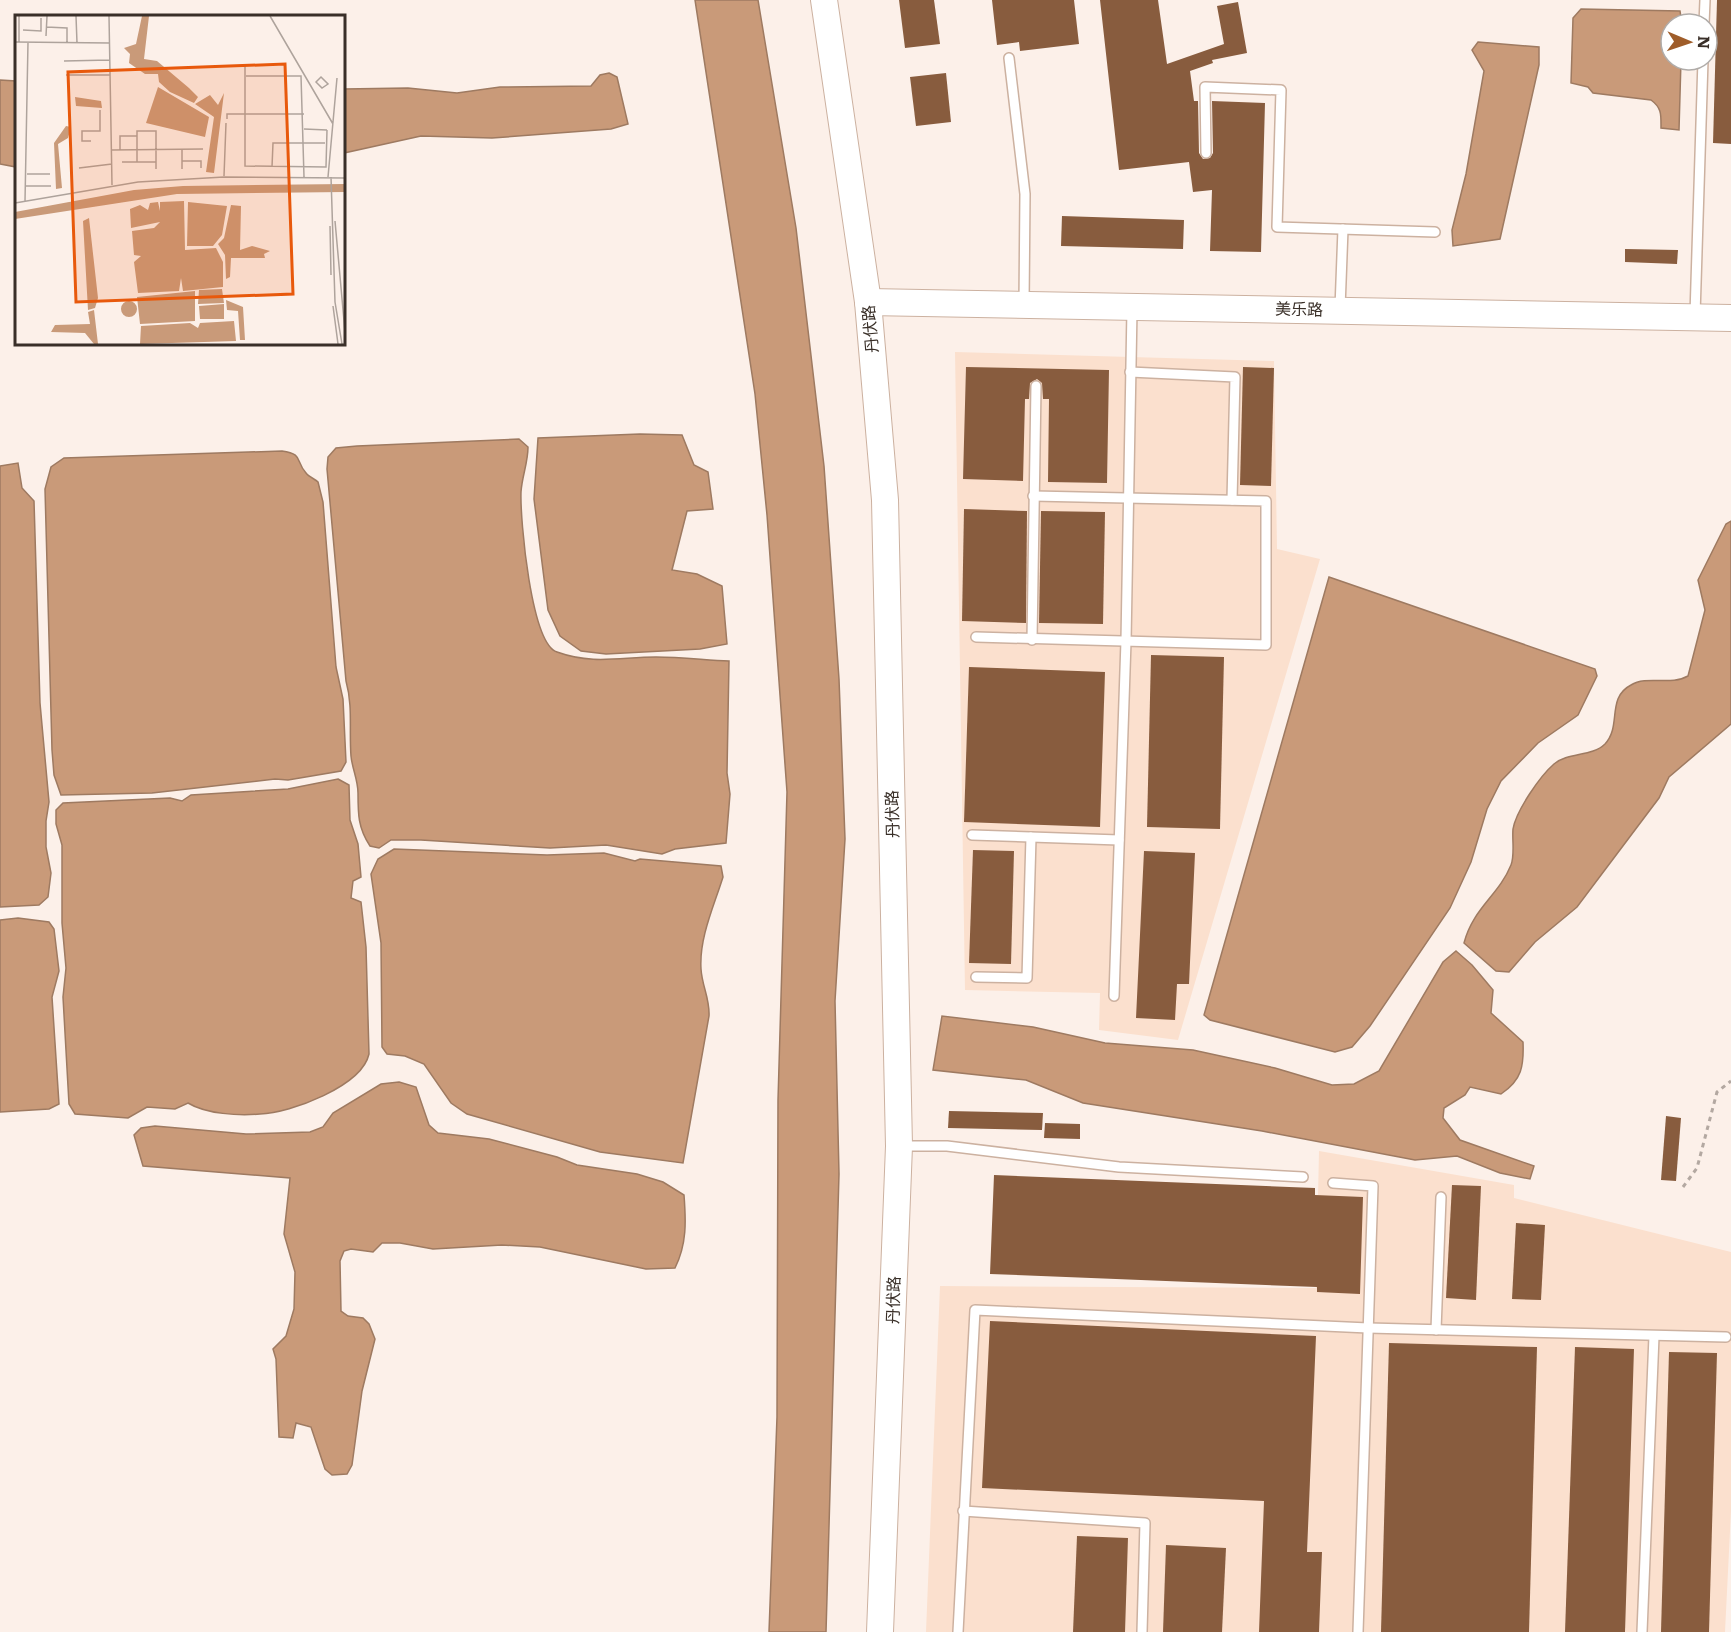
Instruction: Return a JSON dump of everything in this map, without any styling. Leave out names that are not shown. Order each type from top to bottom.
[{"type":"main road","name":"丹伏路","points":[[824,0],[868,302],[885,500],[899,1146],[880,1632]]},
{"type":"main road","name":"美乐路","points":[[868,302],[1731,318]]},
{"type":"lane","points":[[1009,58],[1025,194],[1024,304]]},
{"type":"lane","points":[[1695,317],[1703,72]]},
{"type":"lane","points":[[1206,153],[1205,87],[1281,90],[1277,227],[1435,232]]},
{"type":"lane","points":[[1340,310],[1343,229]]},
{"type":"lane","points":[[1114,996],[1126,641],[1132,306]]},
{"type":"lane","points":[[1130,372],[1235,377],[1232,500]]},
{"type":"lane","points":[[1032,640],[1036,386]]},
{"type":"lane","points":[[976,637],[1266,645],[1266,501],[1033,496]]},
{"type":"lane","points":[[972,836],[1119,840]]},
{"type":"lane","points":[[976,976],[1027,978],[1031,837]]},
{"type":"lane","points":[[899,1146],[947,1146],[1119,1167],[1303,1177]]},
{"type":"lane","points":[[1333,1183],[1373,1185],[1358,1632]]},
{"type":"lane","points":[[1436,1330],[1441,1197]]},
{"type":"lane","points":[[958,1632],[975,1310],[1368,1328],[1726,1337]]},
{"type":"lane","points":[[1642,1632],[1654,1336]]},
{"type":"lane","points":[[963,1512],[1145,1523],[1142,1632]]},
{"type":"path","points":[[1683,1187],[1697,1168],[1717,1092],[1731,1081]]},
{"type":"shaded area","points":[[695,0],[758,0],[796,228],[824,466],[839,679],[845,839],[835,1001],[839,1174],[826,1632],[769,1632],[777,1417],[778,1100],[787,792],[767,515],[755,394]]},
{"type":"shaded area","points":[[1581,9],[1680,11],[1659,12],[1659,72],[1681,72],[1679,130],[1661,128],[1659,109],[1651,100],[1593,93],[1588,87],[1571,83],[1573,18]]},
{"type":"shaded area","points":[[1478,42],[1539,47],[1539,65],[1500,239],[1453,246],[1452,230],[1466,174],[1484,71],[1472,50]]},
{"type":"shaded area","points":[[609,73],[617,77],[628,124],[611,129],[492,138],[421,136],[345,153],[345,89],[408,88],[457,93],[500,87],[591,86],[600,75]]},
{"type":"shaded area","points":[[0,80],[15,81],[15,167],[0,164]]},
{"type":"shaded area","points":[[955,352],[1274,361],[1277,549],[1320,559],[1178,1040],[1099,1030],[1100,993],[965,990]]},
{"type":"shaded area","points":[[640,434],[682,435],[694,465],[708,472],[713,509],[687,511],[672,570],[697,574],[722,586],[727,644],[700,649],[606,654],[581,651],[560,636],[548,610],[534,499],[538,438]]},
{"type":"shaded area","points":[[519,439],[528,447],[521,492],[525,552],[534,605],[548,644],[557,652],[583,658],[665,657],[729,661],[727,773],[730,794],[726,843],[675,849],[662,854],[606,845],[550,848],[421,840],[391,840],[379,848],[370,846],[366,839],[360,821],[358,788],[351,756],[349,700],[327,469],[328,457],[336,448],[357,446]]},
{"type":"shaded area","points":[[282,451],[296,456],[306,473],[318,482],[323,502],[336,667],[343,699],[346,762],[341,771],[288,780],[275,779],[152,793],[61,795],[54,775],[52,750],[45,489],[51,467],[64,458]]},
{"type":"shaded area","points":[[18,463],[22,488],[34,501],[40,703],[49,802],[46,847],[51,873],[48,897],[39,905],[0,907],[0,466]]},
{"type":"shaded area","points":[[1731,521],[1731,724],[1669,777],[1659,798],[1577,907],[1535,942],[1509,972],[1496,971],[1464,943],[1473,920],[1500,885],[1511,865],[1513,829],[1519,813],[1536,785],[1554,764],[1566,758],[1594,751],[1605,744],[1613,729],[1616,705],[1623,691],[1637,682],[1674,680],[1688,676],[1705,610],[1698,580],[1726,524]]},
{"type":"shaded area","points":[[1329,577],[1595,669],[1597,676],[1578,715],[1538,743],[1501,781],[1487,809],[1471,862],[1450,908],[1370,1026],[1352,1047],[1335,1052],[1210,1020],[1204,1015]]},
{"type":"shaded area","points":[[338,779],[349,785],[350,820],[358,844],[361,877],[353,881],[351,898],[361,902],[366,947],[369,1054],[364,1066],[340,1087],[324,1096],[289,1109],[273,1112],[252,1115],[223,1113],[204,1110],[188,1103],[175,1109],[147,1107],[128,1118],[75,1114],[69,1104],[63,997],[66,968],[62,923],[62,845],[56,824],[56,810],[63,803],[170,798],[182,801],[191,795],[288,789]]},
{"type":"shaded area","points":[[394,849],[547,855],[604,853],[635,861],[640,859],[721,866],[723,877],[702,946],[701,969],[709,1016],[683,1163],[600,1152],[467,1114],[451,1103],[424,1064],[405,1056],[387,1054],[382,1047],[381,943],[371,874],[378,859]]},
{"type":"shaded area","points":[[18,918],[49,922],[54,929],[59,971],[52,997],[59,1104],[49,1109],[0,1112],[0,920]]},
{"type":"shaded area","points":[[1456,951],[1472,965],[1493,990],[1491,1013],[1523,1042],[1523,1058],[1520,1072],[1508,1089],[1501,1094],[1470,1087],[1465,1095],[1444,1108],[1443,1118],[1460,1140],[1534,1166],[1530,1179],[1500,1173],[1457,1156],[1415,1160],[1262,1131],[1083,1103],[1026,1080],[933,1070],[942,1016],[1033,1027],[1105,1043],[1193,1050],[1275,1068],[1332,1085],[1354,1084],[1379,1071],[1443,962]]},
{"type":"shaded area","points":[[399,1082],[416,1087],[429,1125],[438,1133],[489,1139],[557,1157],[577,1165],[637,1174],[663,1182],[684,1195],[684,1241],[675,1268],[646,1269],[540,1247],[502,1245],[433,1249],[400,1243],[382,1243],[373,1252],[351,1249],[344,1251],[340,1261],[341,1311],[348,1316],[363,1318],[369,1324],[375,1339],[362,1391],[352,1465],[347,1474],[332,1475],[325,1469],[311,1427],[296,1423],[293,1438],[279,1437],[276,1359],[273,1349],[286,1336],[294,1309],[295,1272],[284,1234],[290,1178],[143,1166],[134,1135],[141,1128],[155,1126],[246,1134],[310,1132],[323,1127],[333,1113],[381,1084]]},
{"type":"shaded area","points":[[1319,1151],[1514,1185],[1514,1198],[1731,1252],[1731,1511],[1725,1632],[926,1632],[940,1286],[1316,1288]]},
{"type":"building","points":[[899,0],[934,0],[940,44],[905,48]]},
{"type":"building","points":[[992,0],[1074,0],[1079,44],[1020,51],[1019,42],[997,45]]},
{"type":"building","points":[[1100,0],[1158,0],[1167,64],[1224,44],[1217,6],[1238,2],[1247,53],[1212,60],[1213,63],[1190,71],[1194,101],[1198,101],[1199,153],[1203,159],[1210,158],[1213,153],[1212,101],[1265,103],[1261,252],[1210,251],[1212,190],[1193,192],[1189,162],[1119,170]]},
{"type":"building","points":[[1717,0],[1731,0],[1731,144],[1713,143],[1715,72],[1719,72],[1719,12],[1717,12]]},
{"type":"building","points":[[946,73],[951,122],[916,126],[910,77]]},
{"type":"building","points":[[1062,216],[1184,220],[1183,249],[1061,246]]},
{"type":"building","points":[[1625,249],[1678,250],[1677,264],[1625,262]]},
{"type":"building","points":[[966,367],[1109,370],[1107,483],[1048,482],[1049,399],[1043,399],[1042,383],[1037,379],[1030,383],[1029,399],[1025,399],[1023,481],[963,479]]},
{"type":"building","points":[[1243,367],[1274,368],[1271,486],[1240,485]]},
{"type":"building","points":[[964,509],[1027,511],[1026,623],[962,621]]},
{"type":"building","points":[[1041,511],[1105,512],[1103,624],[1039,623]]},
{"type":"building","points":[[1151,655],[1224,657],[1220,829],[1147,827]]},
{"type":"building","points":[[969,667],[1105,672],[1100,827],[964,822]]},
{"type":"building","points":[[973,850],[1014,851],[1011,964],[969,963]]},
{"type":"building","points":[[1144,851],[1195,853],[1189,984],[1177,984],[1175,1020],[1136,1018]]},
{"type":"building","points":[[949,1111],[1043,1113],[1042,1130],[948,1128]]},
{"type":"building","points":[[1666,1116],[1681,1118],[1676,1181],[1661,1180]]},
{"type":"building","points":[[1045,1123],[1080,1124],[1080,1139],[1044,1138]]},
{"type":"building","points":[[994,1175],[1315,1188],[1315,1195],[1363,1197],[1360,1294],[1317,1292],[1317,1287],[990,1274]]},
{"type":"building","points":[[1452,1185],[1481,1186],[1476,1300],[1446,1298]]},
{"type":"building","points":[[1516,1223],[1545,1225],[1541,1300],[1512,1299]]},
{"type":"building","points":[[990,1321],[1316,1336],[1307,1552],[1322,1552],[1319,1632],[1259,1632],[1264,1501],[982,1488]]},
{"type":"building","points":[[1389,1343],[1537,1347],[1529,1632],[1381,1632]]},
{"type":"building","points":[[1575,1347],[1634,1349],[1625,1632],[1565,1632]]},
{"type":"building","points":[[1669,1352],[1717,1353],[1709,1632],[1661,1632]]},
{"type":"building","points":[[1077,1536],[1128,1538],[1125,1632],[1073,1632]]},
{"type":"building","points":[[1166,1545],[1226,1548],[1222,1632],[1163,1632]]}]
